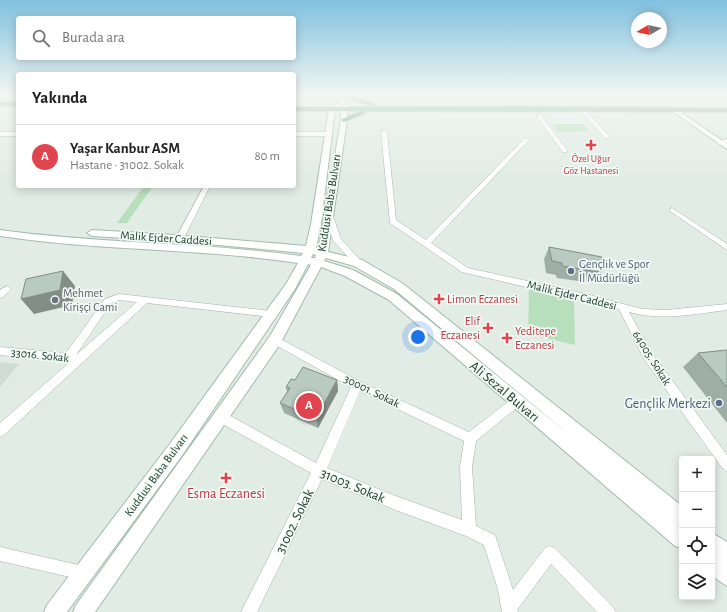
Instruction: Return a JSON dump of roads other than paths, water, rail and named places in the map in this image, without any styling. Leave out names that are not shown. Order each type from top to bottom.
[{"type":"main road","name":"Kuddusi Baba Bulvarı","points":[[54,612],[175,450],[291,286],[314,256],[316,224],[330,124]]},
{"type":"main road","name":"Kuddusi Baba Bulvarı","points":[[83,612],[275,340],[300,298],[329,216],[343,124]]},
{"type":"main road","points":[[701,124],[725,138]]},
{"type":"main road","points":[[705,124],[725,138],[727,147]]},
{"type":"main road","name":"Malik Ejder Caddesi","points":[[5,234],[43,231],[180,238],[314,256]]},
{"type":"main road","name":"Malik Ejder Caddesi","points":[[5,234],[34,238],[314,256]]},
{"type":"main road","name":"Ali Sezal Bulvarı","points":[[314,256],[358,263],[398,286],[679,515]]},
{"type":"main road","name":"Ali Sezal Bulvarı","points":[[314,256],[393,297],[679,536]]},
{"type":"main road","points":[[715,544],[727,554]]},
{"type":"main road","points":[[715,566],[727,576]]},
{"type":"street","points":[[545,124],[565,151]]},
{"type":"street","points":[[594,124],[606,137]]},
{"type":"street","name":"Malik Ejder Caddesi","points":[[384,132],[393,221],[465,270],[586,296],[642,312],[666,313],[727,307]]},
{"type":"street","points":[[0,134],[16,134]]},
{"type":"street","points":[[296,134],[329,134]]},
{"type":"street","points":[[426,244],[527,139]]},
{"type":"street","points":[[180,238],[206,188]]},
{"type":"street","points":[[672,210],[727,248]]},
{"type":"street","points":[[329,216],[337,240],[358,263]]},
{"type":"street","points":[[0,295],[7,289]]},
{"type":"street","points":[[68,358],[108,301],[119,297],[271,314]]},
{"type":"street","points":[[0,430],[145,300]]},
{"type":"street","name":"64005. Sokak","points":[[622,307],[648,356],[727,465]]},
{"type":"street","name":"30001. Sokak","points":[[275,340],[357,385],[470,438]]},
{"type":"street","name":"33016. Sokak","points":[[0,351],[80,358]]},
{"type":"street","name":"31002. Sokak","points":[[254,610],[319,471],[357,385]]},
{"type":"street","points":[[469,530],[466,467],[470,438],[517,401]]},
{"type":"street","name":"31003. Sokak","points":[[221,417],[319,471],[393,502],[469,530],[490,540],[506,590],[509,610]]},
{"type":"street","points":[[509,610],[550,553],[608,612]]},
{"type":"street","points":[[0,554],[83,573]]},
{"type":"place","name":"Özel Uğur Göz Hastanesi","points":[[591,145]]},
{"type":"place","name":"Gençlik ve Spor İl Müdürlüğü","points":[[571,271]]},
{"type":"place","name":"Limon Eczanesi","points":[[439,299]]},
{"type":"place","name":"Mehmet Kirişçi Cami","points":[[55,300]]},
{"type":"place","name":"Elif Eczanesi","points":[[488,328]]},
{"type":"place","name":"Yeditepe Eczanesi","points":[[507,338]]},
{"type":"place","name":"Gençlik Merkezi","points":[[719,403]]},
{"type":"place","name":"Yaşar Kanbur ASM","points":[[309,406]]},
{"type":"place","name":"Esma Eczanesi","points":[[226,478]]}]
